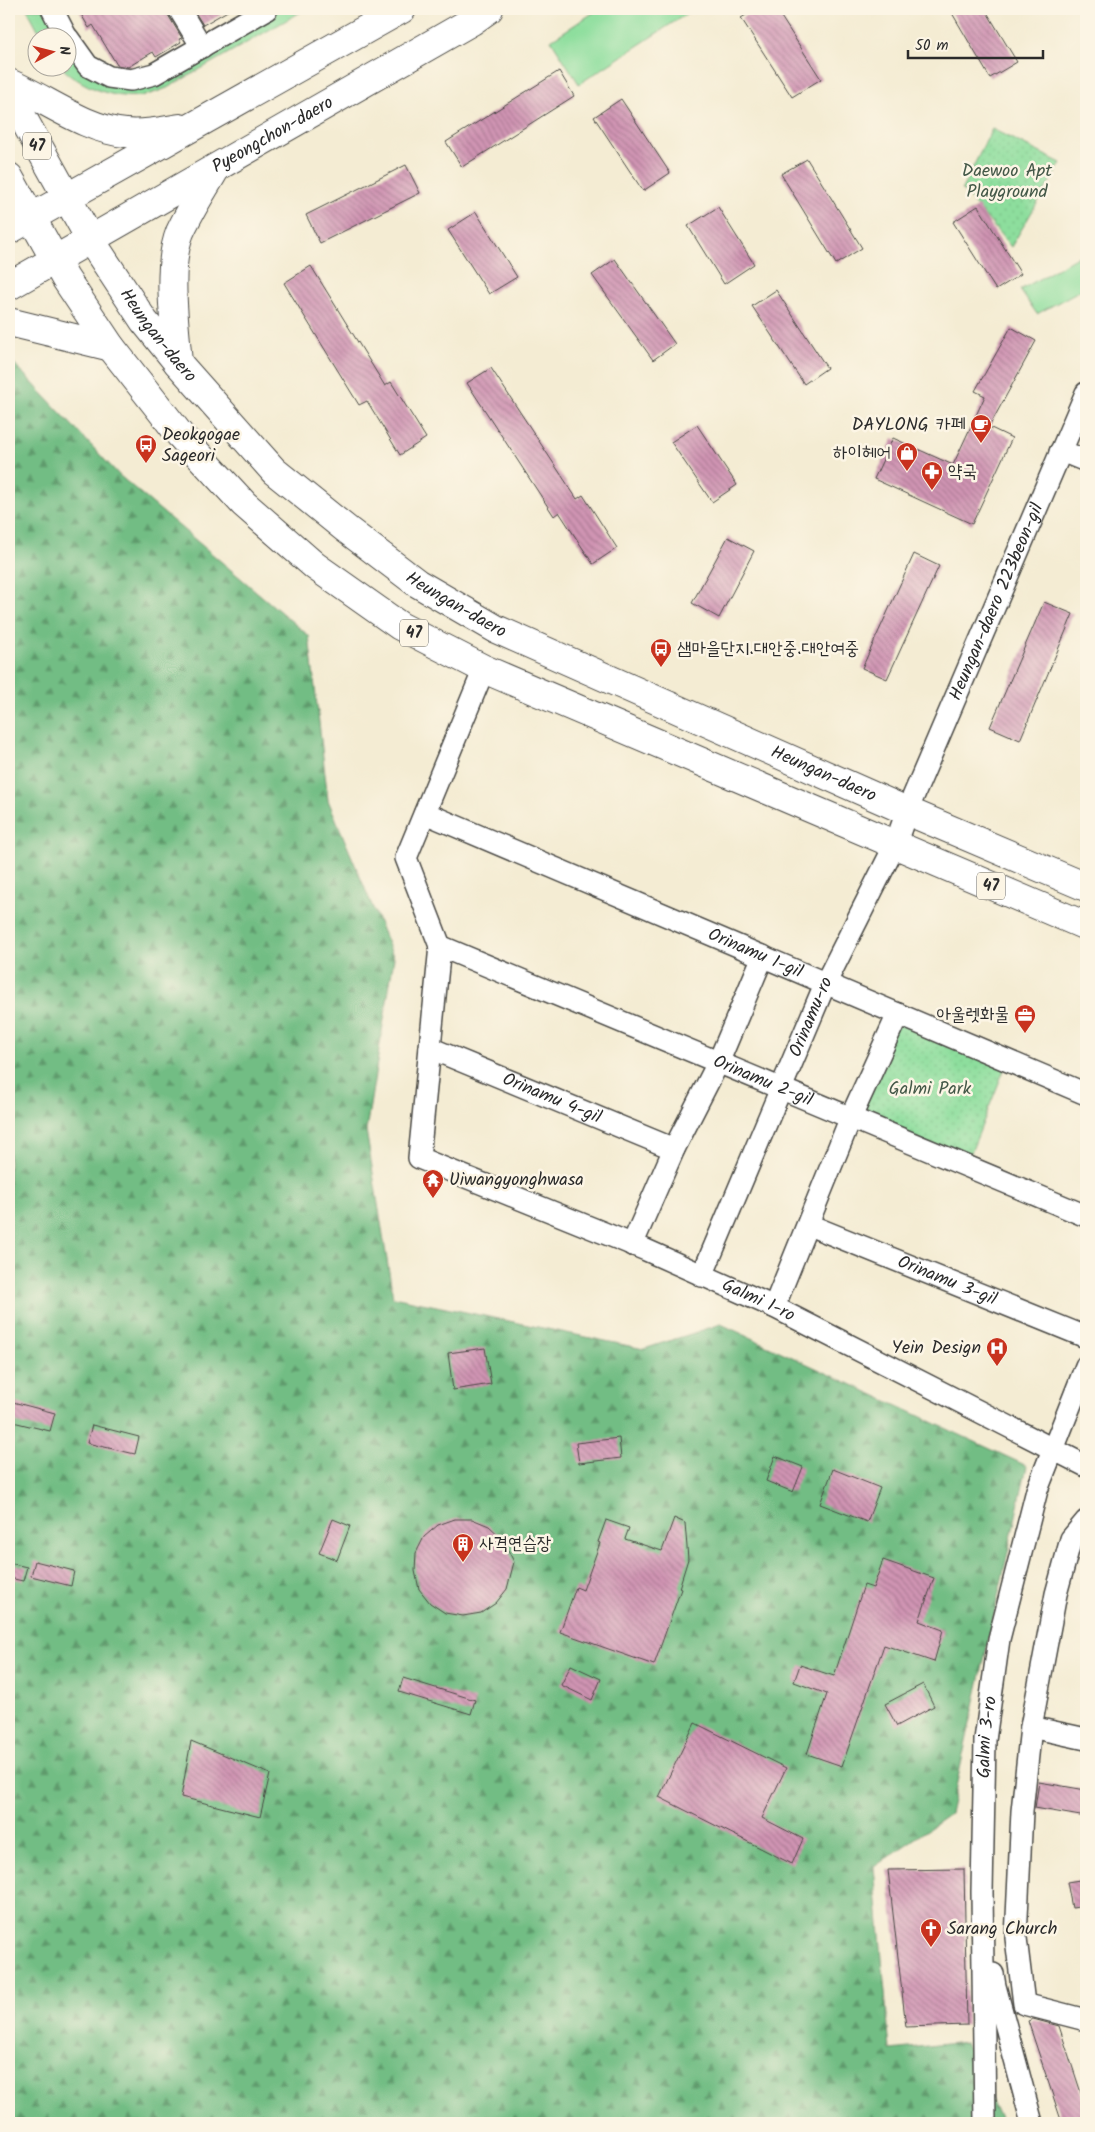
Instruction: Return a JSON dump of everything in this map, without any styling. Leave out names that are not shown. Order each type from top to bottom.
[{"type":"main road","points":[[20,224],[402,9]]},
{"type":"main road","name":"Pyeongchon-daero","points":[[9,286],[472,21],[489,9]]},
{"type":"main road","points":[[9,82],[88,123],[124,133],[139,134],[196,126]]},
{"type":"main road","name":"Heungan-daero","points":[[9,93],[90,239],[144,321],[178,363],[274,471],[417,583],[496,629],[907,811],[1086,887]]},
{"type":"main road","points":[[178,363],[172,284],[176,248],[180,233],[217,167]]},
{"type":"main road","name":"Heungan-daero","points":[[9,177],[20,224],[54,259],[111,347],[180,435],[244,504],[315,566],[400,626],[484,669],[1086,926]]},
{"type":"main road","points":[[9,322],[111,347]]},
{"type":"main road","points":[[954,870],[969,837]]},
{"type":"street","points":[[52,9],[62,28]]},
{"type":"street","points":[[180,9],[202,47]]},
{"type":"street","points":[[78,53],[88,66],[109,77],[131,80],[154,74],[267,9]]},
{"type":"street","name":"Heungan-daero 223beon-gil","points":[[895,845],[907,811],[1086,393]]},
{"type":"street","points":[[1060,452],[1086,461]]},
{"type":"street","points":[[430,1048],[440,946],[406,858],[484,669]]},
{"type":"street","name":"Orinamu 1-gil","points":[[426,812],[1086,1094]]},
{"type":"street","name":"Orinamu-ro","points":[[702,1276],[825,984],[895,845]]},
{"type":"street","name":"Orinamu 2-gil","points":[[440,946],[1086,1216]]},
{"type":"street","points":[[632,1245],[674,1149],[718,1063],[763,956]]},
{"type":"street","points":[[774,1307],[809,1225],[851,1117],[898,1014]]},
{"type":"street","name":"Orinamu 4-gil","points":[[430,1048],[674,1149]]},
{"type":"street","name":"Galmi 1-ro","points":[[430,1048],[419,1158],[632,1245],[774,1307],[1053,1451],[1086,1466]]},
{"type":"street","name":"Orinamu 3-gil","points":[[809,1225],[1086,1337]]},
{"type":"street","name":"Galmi 3-ro","points":[[985,2123],[982,1892],[985,1740],[1000,1639],[1037,1490],[1086,1366]]},
{"type":"street","points":[[1086,1521],[1071,1539],[1056,1594],[1031,1727],[1022,1811],[1016,1938],[1024,2004],[1086,2020]]},
{"type":"street","points":[[1031,1727],[1086,1739]]},
{"type":"street","points":[[982,1892],[995,1986],[1032,2123]]},
{"type":"green space","points":[[27,9],[48,9],[58,28],[37,28]]},
{"type":"green space","points":[[272,9],[306,9],[167,88],[141,96],[119,96],[98,90],[74,78],[78,78],[78,51],[130,85]]},
{"type":"green space","points":[[599,9],[694,9],[579,84],[551,40]]},
{"type":"green space","name":"Daewoo Apt Playground","points":[[992,129],[1061,163],[1011,247],[962,189]]},
{"type":"green space","points":[[1084,253],[1086,257],[1086,287],[1037,314],[1020,290]]},
{"type":"green space","points":[[9,358],[120,476],[309,636],[328,800],[394,958],[366,1130],[393,1297],[644,1349],[721,1324],[1027,1466],[950,1814],[874,1867],[890,2050],[965,2042],[1002,2123],[9,2123]]},
{"type":"green space","name":"Galmi Park","points":[[898,1014],[1008,1060],[966,1165],[851,1117]]},
{"type":"building","points":[[78,9],[167,9],[168,15],[182,38],[179,39],[181,42],[156,57],[153,52],[128,67],[117,65],[93,25],[89,28]]},
{"type":"building","points":[[193,9],[231,9],[203,25]]},
{"type":"building","points":[[756,9],[776,9],[821,79],[792,97],[741,18]]},
{"type":"building","points":[[960,9],[985,9],[1017,62],[990,78],[952,13]]},
{"type":"building","points":[[559,71],[574,96],[462,167],[446,142]]},
{"type":"building","points":[[621,99],[670,173],[643,191],[594,117]]},
{"type":"building","points":[[807,159],[862,248],[836,264],[781,174]]},
{"type":"building","points":[[406,165],[420,193],[320,243],[306,215]]},
{"type":"building","points":[[978,206],[1021,274],[996,290],[953,222]]},
{"type":"building","points":[[718,207],[754,264],[724,284],[688,226]]},
{"type":"building","points":[[476,212],[517,277],[489,294],[448,230]]},
{"type":"building","points":[[615,259],[675,344],[653,360],[592,275]]},
{"type":"building","points":[[311,266],[385,386],[391,382],[426,438],[400,455],[367,401],[359,405],[284,283]]},
{"type":"building","points":[[776,290],[827,368],[804,384],[752,306]]},
{"type":"building","points":[[1011,327],[1036,341],[989,427],[1012,438],[972,524],[874,479],[893,438],[953,465],[985,396],[975,391]]},
{"type":"building","points":[[491,368],[577,499],[583,495],[617,548],[593,564],[559,512],[554,516],[467,383]]},
{"type":"building","points":[[697,425],[737,485],[712,502],[671,442]]},
{"type":"building","points":[[728,537],[754,551],[719,618],[692,603]]},
{"type":"building","points":[[914,554],[939,566],[887,679],[862,668]]},
{"type":"building","points":[[1044,602],[1073,614],[1020,740],[990,727]]},
{"type":"building","points":[[485,1348],[491,1384],[453,1390],[448,1353]]},
{"type":"building","points":[[9,1401],[55,1413],[50,1431],[9,1421]]},
{"type":"building","points":[[92,1425],[139,1437],[135,1454],[87,1443]]},
{"type":"building","points":[[619,1438],[621,1458],[579,1463],[576,1443]]},
{"type":"building","points":[[775,1456],[803,1467],[793,1492],[766,1481]]},
{"type":"building","points":[[833,1469],[880,1488],[867,1522],[820,1504]]},
{"type":"building","points":[[674,1518],[685,1523],[688,1559],[679,1588],[681,1589],[654,1665],[560,1632],[576,1587],[583,1590],[606,1520],[629,1528],[625,1539],[662,1551]]},
{"type":"building","points":[[333,1519],[350,1526],[337,1560],[319,1553]]},
{"type":"building","name":"사격연습장","points":[[455,1519],[472,1519],[489,1526],[502,1538],[514,1562],[507,1589],[496,1603],[481,1613],[463,1616],[445,1613],[430,1603],[419,1589],[415,1571],[416,1553],[424,1537],[438,1525]]},
{"type":"building","points":[[883,1560],[934,1578],[919,1621],[943,1630],[934,1662],[884,1645],[842,1766],[807,1754],[827,1694],[794,1682],[800,1665],[834,1676],[864,1585],[873,1588]]},
{"type":"building","points":[[35,1561],[74,1571],[71,1586],[31,1576]]},
{"type":"building","points":[[9,1563],[27,1567],[23,1581],[9,1578]]},
{"type":"building","points":[[571,1665],[601,1679],[592,1700],[561,1685]]},
{"type":"building","points":[[403,1678],[475,1700],[471,1714],[399,1692]]},
{"type":"building","points":[[923,1684],[934,1706],[897,1726],[885,1704]]},
{"type":"building","points":[[695,1723],[786,1768],[762,1818],[803,1839],[792,1864],[659,1797]]},
{"type":"building","points":[[191,1741],[270,1774],[260,1817],[181,1797]]},
{"type":"building","points":[[1039,1782],[1086,1790],[1086,1817],[1035,1808]]},
{"type":"building","name":"Sarang Church","points":[[964,1869],[967,2025],[906,2027],[888,1870]]},
{"type":"building","points":[[1086,1879],[1086,1906],[1072,1908],[1067,1882]]},
{"type":"building","points":[[1033,2019],[1059,2026],[1086,2108],[1086,2123],[1062,2123],[1028,2021]]},
{"type":"place","name":"DAYLONG 카페","points":[[981,444]]},
{"type":"place","name":"Deokgogae Sageori","points":[[146,464]]},
{"type":"place","name":"하이헤어","points":[[907,472]]},
{"type":"place","name":"약국","points":[[932,491]]},
{"type":"place","name":"샘마을단지.대안중.대안여중","points":[[661,668]]},
{"type":"place","name":"아울렛화물","points":[[1025,1034]]},
{"type":"place","name":"Uiwangyonghwasa","points":[[433,1199]]},
{"type":"place","name":"Yein Design","points":[[997,1367]]},
{"type":"place","name":"사격연습장","points":[[463,1563]]},
{"type":"place","name":"Sarang Church","points":[[931,1948]]}]
